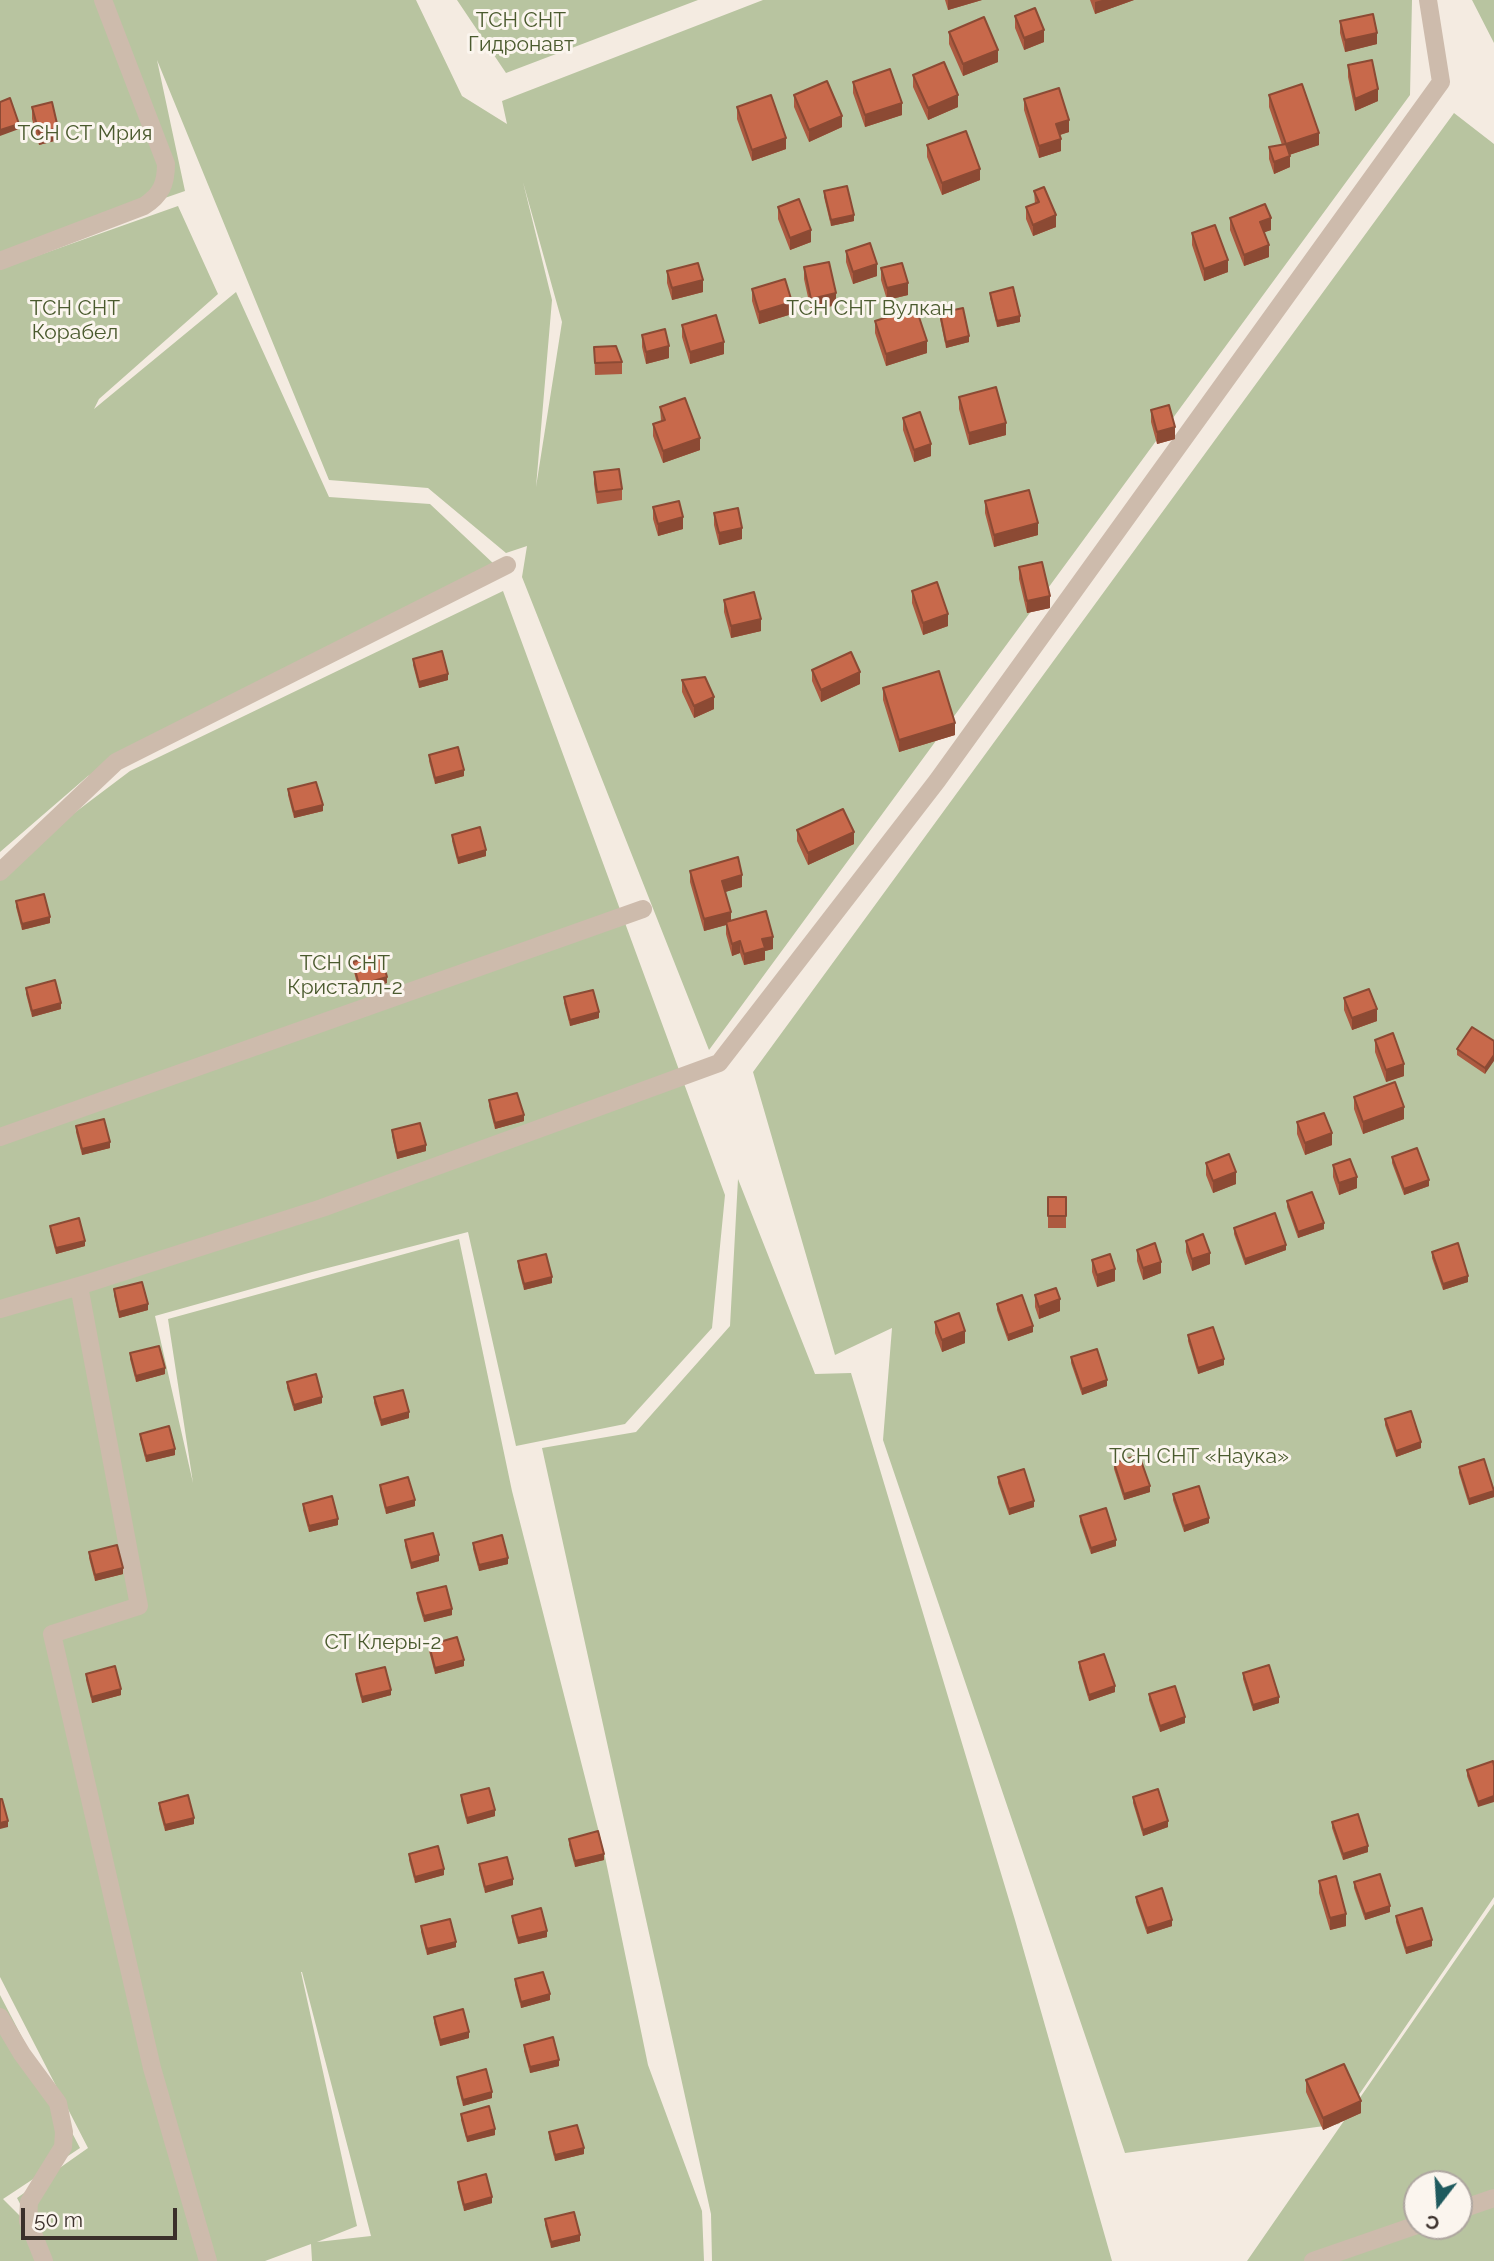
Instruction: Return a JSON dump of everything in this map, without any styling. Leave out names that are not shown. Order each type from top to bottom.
[{"type":"street","points":[[0,261],[145,206],[155,199],[163,188],[166,164],[103,0]]},
{"type":"street","points":[[0,1309],[322,1208],[719,1063],[937,781],[1441,82],[1428,0]]},
{"type":"street","points":[[0,872],[116,762],[508,565]]},
{"type":"street","points":[[0,1137],[643,909]]},
{"type":"street","points":[[79,1286],[139,1606],[52,1634],[152,2068],[208,2261]]},
{"type":"street","points":[[0,2017],[22,2054],[58,2103],[64,2132],[63,2147],[29,2202],[28,2221],[44,2261]]},
{"type":"street","points":[[1473,2205],[1494,2198]]},
{"type":"street","points":[[1313,2261],[1403,2230]]},
{"type":"green space","name":"ТСН СНТ Вулкан","points":[[0,0],[416,0],[462,96],[507,124],[502,101],[763,0],[1412,0],[1410,95],[709,1050],[522,577],[527,546],[506,553],[428,488],[329,480],[157,60],[185,191],[0,255]],"holes":[[[523,182],[562,322],[536,487],[552,300]]]},
{"type":"green space","name":"ТСН СНТ Гидронавт","points":[[457,0],[698,0],[506,73]]},
{"type":"green space","points":[[1472,0],[1494,0],[1494,43]]},
{"type":"green space","name":"ТСН СНТ «Наука»","points":[[1454,113],[1494,144],[1494,1897],[1339,2124],[1125,2153],[883,1440],[892,1328],[835,1355],[753,1072]]},
{"type":"green space","name":"ТСН СНТ Корабел","points":[[178,206],[218,294],[99,399],[94,409],[236,292],[329,497],[430,504],[495,565],[88,776],[0,852],[0,269]]},
{"type":"green space","name":"ТСН СНТ Кристалл-2","points":[[503,591],[725,1195],[712,1328],[625,1424],[516,1446],[468,1232],[155,1316],[193,1483],[168,1319],[459,1239],[512,1491],[604,1852],[648,2065],[702,2211],[704,2261],[312,2261],[311,2244],[265,2261],[50,2261],[17,2198],[88,2148],[0,1977],[0,869],[130,771]],"holes":[[[302,1972],[371,2236],[317,2242],[357,2226]]]},
{"type":"green space","points":[[738,1179],[815,1374],[851,1373],[1015,1920],[1112,2261],[712,2261],[711,2214],[542,1448],[636,1432],[730,1326]]},
{"type":"green space","points":[[1494,1904],[1494,2261],[1247,2261]]},
{"type":"green space","points":[[0,1995],[80,2148],[3,2199],[22,2218],[37,2261],[0,2261]]},
{"type":"building","points":[[1035,8],[1044,30],[1024,38],[1015,16]]},
{"type":"building","points":[[1373,14],[1377,33],[1345,40],[1340,21]]},
{"type":"building","points":[[984,17],[998,50],[963,64],[949,32]]},
{"type":"building","points":[[1372,60],[1378,89],[1355,99],[1348,65]]},
{"type":"building","points":[[944,62],[958,95],[928,108],[913,75]]},
{"type":"building","points":[[890,69],[902,103],[865,115],[853,82]]},
{"type":"building","points":[[827,81],[842,116],[809,130],[794,95]]},
{"type":"building","points":[[1302,84],[1319,133],[1286,144],[1269,95]]},
{"type":"building","points":[[1059,88],[1069,120],[1056,124],[1061,139],[1039,146],[1024,99]]},
{"type":"building","points":[[771,95],[786,138],[752,150],[737,107]]},
{"type":"building","points":[[10,98],[19,124],[0,130],[0,102]]},
{"type":"building","points":[[52,102],[58,128],[39,133],[32,107]]},
{"type":"building","points":[[966,131],[980,169],[942,183],[927,145]]},
{"type":"building","points":[[1286,144],[1290,156],[1274,162],[1269,147]]},
{"type":"building","points":[[847,186],[854,215],[831,220],[824,191]]},
{"type":"building","points":[[1044,187],[1056,215],[1033,225],[1026,207],[1039,202],[1034,191]]},
{"type":"building","points":[[799,199],[811,230],[790,238],[778,207]]},
{"type":"building","points":[[1265,204],[1271,218],[1260,222],[1269,245],[1244,255],[1230,218]]},
{"type":"building","points":[[1215,225],[1228,260],[1204,269],[1192,233]]},
{"type":"building","points":[[870,243],[877,264],[853,272],[846,251]]},
{"type":"building","points":[[829,262],[836,293],[811,299],[804,267]]},
{"type":"building","points":[[698,263],[703,280],[672,288],[667,271]]},
{"type":"building","points":[[902,263],[908,283],[887,288],[881,268]]},
{"type":"building","points":[[785,279],[792,302],[759,312],[752,289]]},
{"type":"building","points":[[1013,287],[1020,316],[997,321],[990,293]]},
{"type":"building","points":[[916,308],[927,341],[886,354],[875,321]]},
{"type":"building","points":[[963,308],[969,336],[946,342],[940,313]]},
{"type":"building","points":[[716,315],[724,342],[690,352],[682,325]]},
{"type":"building","points":[[665,329],[669,346],[646,352],[642,335]]},
{"type":"building","points":[[616,346],[622,362],[595,363],[594,347]]},
{"type":"building","points":[[996,387],[1006,423],[969,433],[959,397]]},
{"type":"building","points":[[685,398],[700,438],[663,451],[653,424],[665,420],[660,407]]},
{"type":"building","points":[[1169,405],[1175,427],[1157,432],[1151,410]]},
{"type":"building","points":[[920,412],[931,444],[914,450],[903,418]]},
{"type":"building","points":[[619,469],[622,489],[597,492],[594,472]]},
{"type":"building","points":[[1029,490],[1038,523],[994,535],[985,501]]},
{"type":"building","points":[[679,501],[683,517],[658,524],[653,507]]},
{"type":"building","points":[[738,508],[742,528],[719,533],[714,513]]},
{"type":"building","points":[[1042,562],[1050,596],[1027,601],[1019,567]]},
{"type":"building","points":[[937,582],[948,614],[923,623],[912,591]]},
{"type":"building","points":[[754,592],[761,619],[731,626],[724,600]]},
{"type":"building","points":[[442,651],[448,674],[419,682],[413,659]]},
{"type":"building","points":[[851,652],[860,672],[821,690],[812,670]]},
{"type":"building","points":[[939,671],[955,723],[899,740],[883,688]]},
{"type":"building","points":[[705,677],[714,697],[694,706],[682,680]]},
{"type":"building","points":[[458,747],[464,770],[435,778],[429,755]]},
{"type":"building","points":[[316,782],[323,805],[294,812],[288,789]]},
{"type":"building","points":[[843,809],[854,832],[808,853],[797,830]]},
{"type":"building","points":[[480,827],[486,850],[458,858],[452,835]]},
{"type":"building","points":[[738,857],[742,875],[722,881],[731,912],[704,919],[690,871]]},
{"type":"building","points":[[44,894],[50,917],[22,924],[16,901]]},
{"type":"building","points":[[766,911],[773,937],[762,939],[765,948],[744,954],[740,941],[732,944],[726,922]]},
{"type":"building","points":[[381,954],[387,977],[359,985],[353,962]]},
{"type":"building","points":[[55,980],[61,1003],[32,1011],[26,988]]},
{"type":"building","points":[[1369,989],[1377,1009],[1352,1018],[1344,998]]},
{"type":"building","points":[[593,990],[599,1012],[570,1020],[564,997]]},
{"type":"building","points":[[1472,1027],[1494,1041],[1494,1055],[1485,1068],[1457,1049]]},
{"type":"building","points":[[1393,1033],[1404,1064],[1386,1070],[1375,1040]]},
{"type":"building","points":[[1395,1082],[1404,1107],[1363,1122],[1354,1097]]},
{"type":"building","points":[[517,1093],[524,1115],[495,1123],[489,1100]]},
{"type":"building","points":[[1324,1113],[1332,1133],[1305,1143],[1297,1122]]},
{"type":"building","points":[[104,1119],[110,1142],[82,1149],[76,1126]]},
{"type":"building","points":[[420,1123],[426,1145],[397,1153],[392,1130]]},
{"type":"building","points":[[1417,1148],[1429,1180],[1404,1189],[1392,1157]]},
{"type":"building","points":[[1229,1154],[1236,1172],[1213,1181],[1206,1163]]},
{"type":"building","points":[[1350,1159],[1357,1177],[1339,1183],[1333,1165]]},
{"type":"building","points":[[1312,1192],[1324,1223],[1298,1232],[1287,1201]]},
{"type":"building","points":[[1048,1197],[1066,1197],[1066,1216],[1048,1216]]},
{"type":"building","points":[[1275,1213],[1286,1245],[1245,1259],[1234,1228]]},
{"type":"building","points":[[79,1218],[85,1241],[56,1248],[50,1226]]},
{"type":"building","points":[[1203,1234],[1210,1253],[1192,1259],[1186,1241]]},
{"type":"building","points":[[1155,1243],[1161,1262],[1143,1268],[1137,1250]]},
{"type":"building","points":[[1458,1243],[1468,1276],[1443,1284],[1432,1252]]},
{"type":"building","points":[[546,1254],[552,1277],[524,1284],[518,1261]]},
{"type":"building","points":[[1110,1254],[1115,1269],[1097,1275],[1092,1260]]},
{"type":"building","points":[[142,1282],[148,1304],[119,1312],[114,1289]]},
{"type":"building","points":[[1056,1288],[1060,1299],[1039,1307],[1035,1295]]},
{"type":"building","points":[[1022,1295],[1033,1326],[1008,1335],[997,1304]]},
{"type":"building","points":[[959,1313],[965,1331],[942,1340],[935,1322]]},
{"type":"building","points":[[1213,1327],[1224,1359],[1198,1368],[1188,1335]]},
{"type":"building","points":[[159,1346],[165,1368],[136,1376],[130,1353]]},
{"type":"building","points":[[1097,1349],[1107,1380],[1082,1389],[1071,1357]]},
{"type":"building","points":[[316,1374],[322,1397],[294,1405],[287,1382]]},
{"type":"building","points":[[403,1390],[409,1412],[381,1420],[374,1397]]},
{"type":"building","points":[[1411,1411],[1421,1442],[1396,1451],[1385,1419]]},
{"type":"building","points":[[169,1426],[175,1449],[146,1456],[140,1434]]},
{"type":"building","points":[[1139,1455],[1150,1486],[1124,1494],[1114,1463]]},
{"type":"building","points":[[1484,1459],[1494,1491],[1469,1499],[1459,1467]]},
{"type":"building","points":[[1024,1469],[1034,1501],[1009,1509],[998,1477]]},
{"type":"building","points":[[408,1477],[415,1500],[386,1508],[380,1485]]},
{"type":"building","points":[[1199,1486],[1209,1518],[1184,1526],[1173,1494]]},
{"type":"building","points":[[332,1496],[338,1519],[309,1526],[303,1504]]},
{"type":"building","points":[[1106,1508],[1116,1540],[1091,1548],[1080,1516]]},
{"type":"building","points":[[433,1533],[439,1555],[411,1563],[405,1540]]},
{"type":"building","points":[[502,1535],[508,1558],[479,1565],[473,1543]]},
{"type":"building","points":[[117,1545],[123,1568],[95,1575],[89,1552]]},
{"type":"building","points":[[446,1586],[452,1609],[424,1616],[417,1593]]},
{"type":"building","points":[[457,1637],[464,1660],[435,1668],[429,1645]]},
{"type":"building","points":[[1104,1654],[1115,1686],[1089,1695],[1079,1662]]},
{"type":"building","points":[[1269,1665],[1279,1697],[1253,1705],[1243,1673]]},
{"type":"building","points":[[115,1666],[121,1689],[92,1697],[86,1674]]},
{"type":"building","points":[[385,1667],[391,1690],[362,1697],[356,1674]]},
{"type":"building","points":[[1175,1686],[1185,1717],[1160,1726],[1149,1694]]},
{"type":"building","points":[[1493,1761],[1494,1796],[1478,1802],[1467,1770]]},
{"type":"building","points":[[489,1788],[495,1810],[467,1818],[461,1795]]},
{"type":"building","points":[[1158,1789],[1168,1821],[1143,1830],[1133,1797]]},
{"type":"building","points":[[188,1795],[194,1818],[165,1825],[159,1803]]},
{"type":"building","points":[[0,1799],[8,1821],[0,1823]]},
{"type":"building","points":[[1358,1814],[1368,1846],[1343,1854],[1332,1822]]},
{"type":"building","points":[[598,1831],[604,1854],[575,1861],[569,1839]]},
{"type":"building","points":[[438,1846],[444,1869],[415,1877],[409,1854]]},
{"type":"building","points":[[507,1857],[513,1879],[485,1887],[479,1864]]},
{"type":"building","points":[[1380,1874],[1390,1906],[1365,1914],[1354,1882]]},
{"type":"building","points":[[1336,1876],[1346,1914],[1330,1918],[1319,1881]]},
{"type":"building","points":[[1162,1888],[1172,1920],[1147,1928],[1136,1897]]},
{"type":"building","points":[[541,1908],[547,1931],[518,1938],[512,1916]]},
{"type":"building","points":[[1422,1908],[1432,1940],[1406,1948],[1396,1916]]},
{"type":"building","points":[[450,1919],[456,1942],[427,1949],[421,1926]]},
{"type":"building","points":[[543,1972],[550,1994],[521,2002],[515,1979]]},
{"type":"building","points":[[463,2009],[469,2032],[440,2040],[434,2017]]},
{"type":"building","points":[[553,2037],[559,2060],[530,2067],[524,2045]]},
{"type":"building","points":[[1344,2064],[1361,2101],[1323,2118],[1306,2080]]},
{"type":"building","points":[[486,2069],[492,2092],[463,2100],[457,2077]]},
{"type":"building","points":[[489,2106],[495,2129],[467,2137],[461,2114]]},
{"type":"building","points":[[577,2125],[584,2148],[555,2155],[549,2132]]},
{"type":"building","points":[[486,2174],[492,2197],[464,2205],[458,2182]]},
{"type":"building","points":[[574,2212],[580,2235],[551,2242],[545,2219]]},
{"type":"park label","name":"ТСН СТ Мрия","points":[[85,134]]},
{"type":"park label","name":"СТ Клеры-2","points":[[383,1643]]}]
